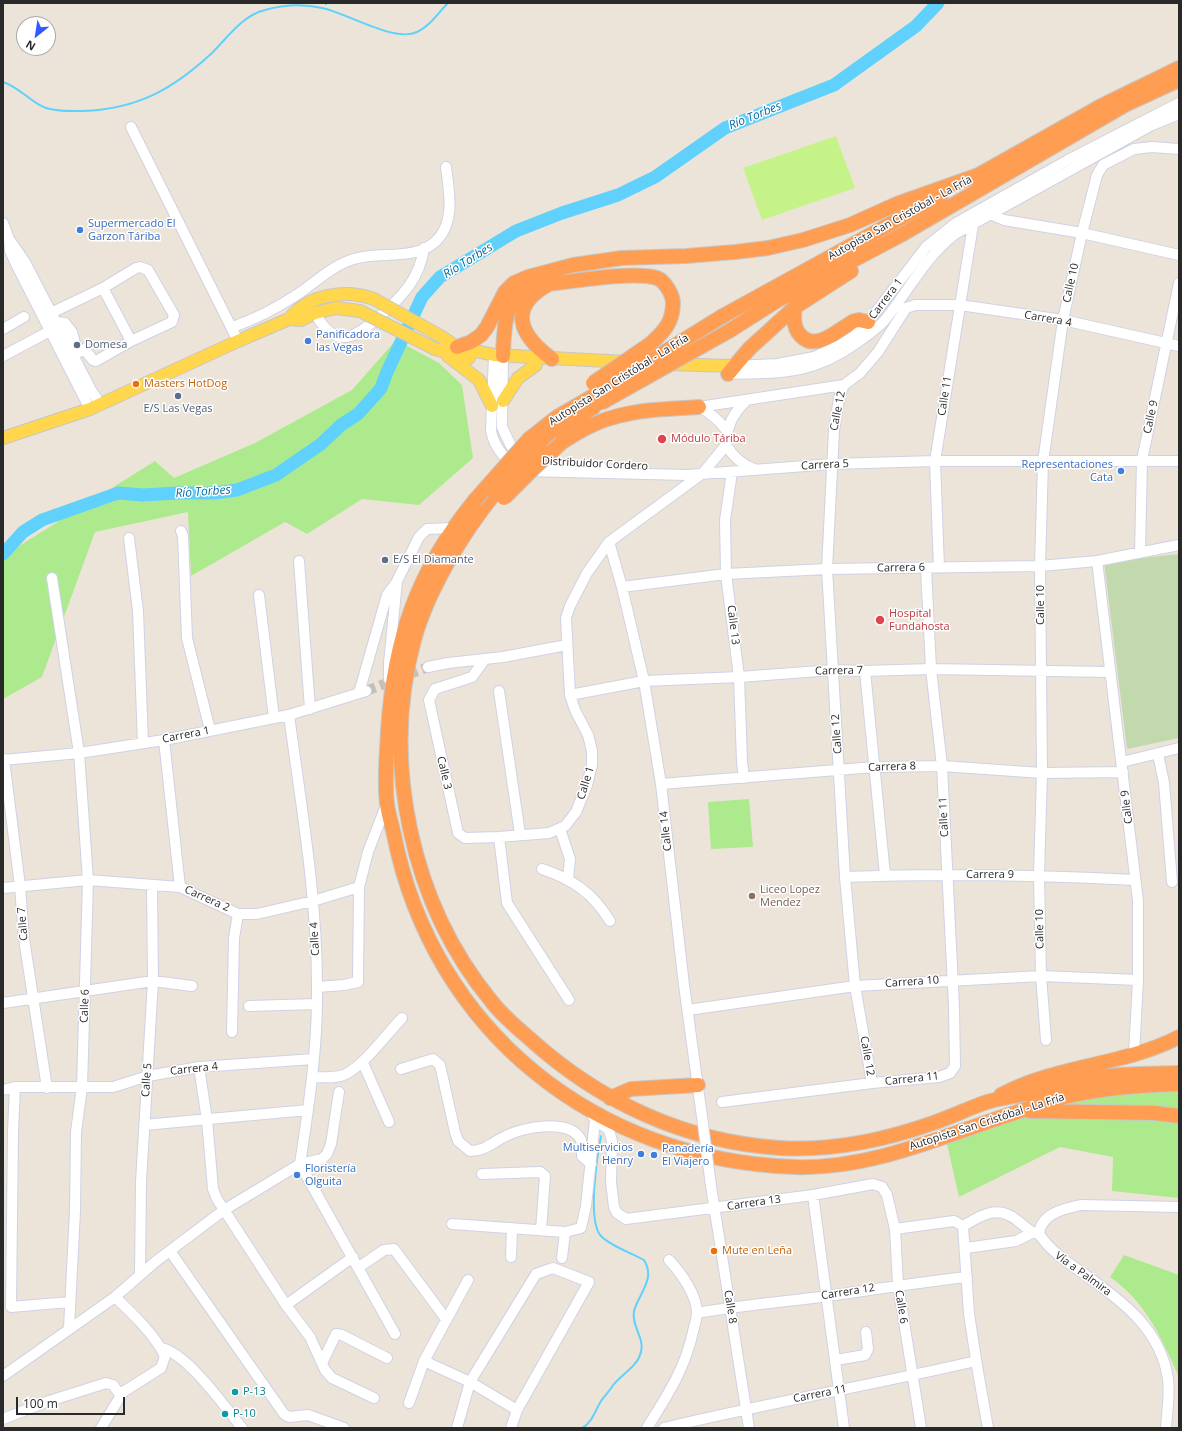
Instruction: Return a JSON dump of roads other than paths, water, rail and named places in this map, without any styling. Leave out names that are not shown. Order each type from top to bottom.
[{"type":"highway","name":"Autopista San Cristóbal - La Fría","points":[[1179,68],[1101,106],[982,174],[721,317],[558,417],[534,443],[475,500],[458,532],[415,597],[402,637],[390,705],[387,803],[399,858],[420,923],[455,984],[489,1030],[507,1048],[591,1114],[687,1152],[726,1159],[794,1167],[820,1166],[870,1159],[932,1142],[1045,1102],[1092,1090],[1136,1085],[1179,1084]]},
{"type":"highway","name":"Autopista San Cristóbal - La Fría","points":[[1179,80],[1125,106],[901,235],[778,300],[729,331],[596,394],[572,420],[534,443],[500,496],[458,532],[443,572],[420,622],[414,641],[405,684],[400,751],[402,791],[416,850],[438,915],[464,963],[493,1004],[558,1063],[581,1081],[610,1098],[664,1122],[693,1132],[744,1144],[788,1148],[833,1146],[875,1139],[929,1125],[987,1102],[1094,1078],[1131,1074],[1179,1074]]},
{"type":"highway","points":[[457,347],[471,342],[481,334],[487,327],[505,292],[514,283],[534,275],[573,265],[622,258],[686,256],[768,248],[803,240],[850,225],[899,203],[982,174]]},
{"type":"highway","points":[[731,370],[749,349],[795,307],[850,272],[901,235]]},
{"type":"highway","points":[[499,360],[504,325],[509,308],[517,296],[525,290],[549,284],[631,276],[658,278],[673,298],[673,313],[666,330],[596,394]]},
{"type":"highway","points":[[549,284],[538,290],[528,299],[524,308],[523,316],[525,332],[528,338],[537,348],[552,359]]},
{"type":"highway","points":[[499,304],[499,360]]},
{"type":"highway","points":[[795,307],[794,324],[800,335],[811,342],[822,340],[854,321],[859,320],[868,322]]},
{"type":"highway","points":[[500,496],[561,443],[578,432],[610,418],[643,412],[699,407]]},
{"type":"highway","points":[[987,1102],[1016,1087],[1050,1074],[1092,1066],[1134,1054],[1178,1038]]},
{"type":"highway","points":[[610,1098],[631,1089],[698,1085]]},
{"type":"highway","points":[[1022,1110],[1155,1113],[1179,1116]]},
{"type":"main road","points":[[3,438],[95,407],[289,319],[298,308],[328,296],[360,294],[374,299],[457,347],[499,360]]},
{"type":"main road","points":[[289,319],[301,320],[315,313],[336,308],[360,311],[462,365],[479,380],[492,406]]},
{"type":"main road","points":[[438,351],[536,365],[731,370]]},
{"type":"main road","name":"Carrera 1","points":[[499,360],[552,359],[731,370]]},
{"type":"main road","points":[[503,401],[518,378],[536,365]]},
{"type":"street","name":"Carrera 1","points":[[731,370],[778,364],[814,357],[840,345],[854,336],[868,322],[926,247],[956,224],[1068,160],[1179,103]]},
{"type":"street","name":"Carrera 1","points":[[731,370],[786,373],[813,366],[843,353],[883,322],[928,259],[939,247],[955,234],[992,215],[1152,125],[1179,114]]},
{"type":"street","points":[[131,127],[233,327],[238,341]]},
{"type":"street","name":"Calle 10","points":[[1046,1040],[1041,976],[1039,875],[1042,773],[1040,566],[1043,462],[1063,320],[1082,233],[1097,175],[1103,165],[1121,154],[1134,149],[1152,147],[1179,149]]},
{"type":"street","points":[[233,327],[270,312],[324,275],[353,259],[380,254],[407,254],[435,242],[444,232],[448,218],[450,200],[446,167]]},
{"type":"street","points":[[992,215],[1004,220],[1082,233],[1179,255]]},
{"type":"street","points":[[3,223],[9,239],[25,262],[72,352],[95,407]]},
{"type":"street","name":"Calle 11","points":[[940,568],[935,461],[973,224]]},
{"type":"street","points":[[9,239],[6,253],[95,407]]},
{"type":"street","points":[[315,313],[326,330],[332,334],[349,337],[359,333],[400,298],[419,271],[424,248]]},
{"type":"street","points":[[54,318],[136,268],[145,268],[174,315],[175,318],[172,322],[131,341],[96,361],[92,360],[84,349],[72,352]]},
{"type":"street","name":"Calle 9","points":[[1140,553],[1142,460],[1179,283]]},
{"type":"street","points":[[103,288],[131,341]]},
{"type":"street","name":"Carrera 4","points":[[844,385],[860,373],[878,352],[906,308],[915,305],[960,305],[1063,320],[1167,345],[1179,346]]},
{"type":"street","points":[[3,329],[24,317]]},
{"type":"street","points":[[3,356],[50,331]]},
{"type":"street","points":[[499,360],[492,406],[491,431],[493,440],[502,454],[514,466],[525,471],[687,475],[702,473]]},
{"type":"street","name":"Distribuidor Cordero","points":[[499,360],[503,401],[502,427],[511,446],[525,457],[540,463],[601,467],[688,468],[702,473]]},
{"type":"street","points":[[699,407],[844,385]]},
{"type":"street","name":"Calle 12","points":[[844,385],[839,398],[834,430],[827,569],[845,877],[855,986],[872,1083]]},
{"type":"street","points":[[747,400],[730,419],[726,431],[726,445],[733,457],[744,465],[756,470]]},
{"type":"street","points":[[699,407],[720,421],[726,431]]},
{"type":"street","points":[[428,667],[448,662],[485,659],[567,645],[566,618],[570,606],[587,573],[609,542],[702,473],[726,445]]},
{"type":"street","name":"Carrera 5","points":[[702,473],[832,464],[935,461],[1179,461]]},
{"type":"street","name":"Calle 13","points":[[732,472],[725,520],[726,574],[739,678],[744,778]]},
{"type":"street","points":[[390,705],[389,663],[397,581],[419,537],[426,530],[458,532]]},
{"type":"street","points":[[181,531],[183,536],[187,638],[210,730]]},
{"type":"street","points":[[130,538],[138,611],[143,743]]},
{"type":"street","name":"Calle 14","points":[[609,542],[622,587],[644,681],[661,784],[666,841],[711,1186]]},
{"type":"street","name":"Carrera 6","points":[[622,587],[726,574],[827,569],[1040,566],[1097,561],[1179,545]]},
{"type":"street","points":[[299,561],[310,709]]},
{"type":"street","name":"Calle 9","points":[[1097,561],[1109,672],[1135,880],[1138,919],[1138,980],[1134,1054]]},
{"type":"street","name":"Calle 11","points":[[926,568],[932,669],[942,766],[954,1007],[955,1066]]},
{"type":"street","name":"Calle 6","points":[[52,578],[79,753],[88,880],[82,1088],[76,1132],[75,1211],[69,1302],[69,1328]]},
{"type":"street","name":"Carrera 1","points":[[4,760],[79,753],[164,740],[289,715],[363,692],[387,595],[397,581]]},
{"type":"street","points":[[258,595],[274,718]]},
{"type":"street","name":"Calle 1","points":[[560,829],[565,826],[576,812],[587,785],[592,765],[592,751],[588,735],[575,710],[570,695],[567,645]]},
{"type":"street","name":"Calle 3","points":[[485,659],[472,677],[435,689],[428,700],[429,706],[458,833],[465,838],[498,837],[520,834]]},
{"type":"street","name":"Carrera 7","points":[[570,695],[644,681],[739,678],[833,670],[865,671],[932,669],[1109,672]]},
{"type":"street","points":[[865,671],[885,875]]},
{"type":"street","points":[[499,691],[520,834],[549,833],[560,829],[570,859],[568,879]]},
{"type":"street","name":"Calle 4","points":[[289,715],[313,901],[317,987],[314,1059],[300,1164]]},
{"type":"street","points":[[164,740],[180,887]]},
{"type":"street","name":"Carrera 8","points":[[661,784],[840,771],[875,767],[942,766],[1042,773],[1122,767],[1179,748]]},
{"type":"street","points":[[1158,754],[1164,782],[1172,882]]},
{"type":"street","name":"Calle 7","points":[[4,760],[20,886],[24,939],[48,1088]]},
{"type":"street","points":[[317,987],[344,985],[358,982],[359,887],[368,852],[387,803]]},
{"type":"street","points":[[498,837],[507,903],[569,1000]]},
{"type":"street","points":[[542,869],[568,879],[601,906],[610,921]]},
{"type":"street","name":"Carrera 9","points":[[845,877],[885,875],[1039,875],[1135,880]]},
{"type":"street","name":"Carrera 2","points":[[3,888],[88,880],[180,887],[238,914],[272,912],[359,887]]},
{"type":"street","name":"Calle 5","points":[[140,1274],[141,1182],[153,982],[152,885]]},
{"type":"street","points":[[232,1032],[234,938],[238,914]]},
{"type":"street","name":"Carrera 10","points":[[688,1010],[855,986],[1041,976],[1138,980]]},
{"type":"street","points":[[3,1003],[33,1000],[86,990],[153,982],[192,986]]},
{"type":"street","points":[[249,1006],[316,1004]]},
{"type":"street","points":[[312,1077],[335,1077],[346,1074],[362,1062],[402,1018]]},
{"type":"street","name":"Carrera 4","points":[[3,1090],[16,1087],[113,1087],[148,1076],[199,1067],[314,1059]]},
{"type":"street","points":[[401,1069],[433,1059],[437,1061],[440,1065],[458,1141],[470,1151],[480,1151],[507,1135],[537,1126],[560,1128],[575,1133],[581,1141],[582,1156],[591,1164]]},
{"type":"street","points":[[362,1062],[389,1122]]},
{"type":"street","name":"Carrera 11","points":[[722,1102],[872,1083],[939,1077],[950,1073],[955,1066]]},
{"type":"street","points":[[199,1067],[207,1120],[213,1189],[224,1210],[286,1305],[310,1337],[325,1370],[332,1378],[374,1398]]},
{"type":"street","points":[[16,1087],[12,1132],[12,1307],[69,1302]]},
{"type":"street","points":[[3,1376],[115,1296],[140,1274],[224,1210],[300,1164],[322,1159],[327,1154],[331,1144],[339,1092]]},
{"type":"street","points":[[144,1125],[308,1110]]},
{"type":"street","points":[[452,1224],[565,1232],[577,1230],[583,1224],[591,1164],[591,1114]]},
{"type":"street","name":"Carrera 13","points":[[591,1114],[609,1130],[612,1141],[612,1182],[614,1207],[617,1213],[626,1219],[813,1195],[873,1184],[882,1188]]},
{"type":"street","points":[[300,1164],[359,1267],[395,1334]]},
{"type":"street","points":[[482,1174],[540,1172],[545,1176],[541,1230]]},
{"type":"street","name":"Calle 8","points":[[711,1186],[749,1428]]},
{"type":"street","name":"Calle 6","points":[[882,1188],[887,1195],[895,1229],[898,1284],[921,1428]]},
{"type":"street","points":[[813,1195],[844,1428]]},
{"type":"street","points":[[966,1248],[1016,1241],[1036,1233],[1049,1216],[1066,1208],[1081,1205],[1179,1207]]},
{"type":"street","name":"Vía a Palmira","points":[[963,1226],[985,1213],[995,1212],[1017,1220],[1036,1233],[1053,1252],[1128,1307],[1149,1330],[1164,1359],[1168,1380],[1166,1428]]},
{"type":"street","points":[[895,1229],[954,1221],[963,1226],[976,1361],[988,1428]]},
{"type":"street","points":[[511,1257],[512,1228]]},
{"type":"street","points":[[562,1258],[565,1232]]},
{"type":"street","points":[[359,1267],[384,1250],[394,1249],[446,1319]]},
{"type":"street","points":[[170,1251],[284,1414],[289,1416],[308,1415],[344,1428]]},
{"type":"street","points":[[286,1305],[353,1258]]},
{"type":"street","points":[[647,1428],[675,1384],[689,1350],[697,1313],[692,1293],[682,1275],[669,1260]]},
{"type":"street","points":[[457,1428],[470,1382],[536,1274],[552,1268],[589,1282],[517,1410],[512,1428]]},
{"type":"street","name":"Carrera 12","points":[[697,1313],[730,1307],[827,1296],[898,1284],[967,1277]]},
{"type":"street","points":[[409,1403],[424,1361],[468,1280]]},
{"type":"street","points":[[101,1428],[123,1392],[161,1368],[165,1356],[161,1348],[136,1317],[115,1296]]},
{"type":"street","points":[[836,1360],[865,1355],[868,1349],[866,1332]]},
{"type":"street","points":[[322,1363],[336,1334],[342,1335],[386,1358]]},
{"type":"street","points":[[161,1348],[170,1350],[195,1372],[242,1428]]},
{"type":"street","points":[[424,1361],[470,1382],[517,1410]]},
{"type":"street","name":"Carrera 11","points":[[664,1428],[746,1408],[839,1391],[976,1361]]},
{"type":"street","points":[[3,1419],[46,1402],[106,1384],[113,1385],[121,1396]]},
{"type":"waterway","points":[[3,82],[15,88],[35,103],[55,110],[83,111],[120,106],[137,102],[168,87],[197,66],[243,22],[265,10],[294,6],[322,8],[384,31],[396,34],[408,34],[417,32],[426,26],[448,3]]},
{"type":"waterway","name":"Río Torbes","points":[[3,554],[23,532],[42,520],[118,493],[143,495],[214,493],[237,490],[276,475],[321,444],[341,425],[358,414],[381,388],[422,297],[440,277],[516,231],[562,213],[618,195],[655,177],[725,128],[834,85],[916,26],[938,3]]},
{"type":"waterway","points":[[582,1428],[591,1420],[601,1401],[617,1380],[637,1362],[642,1347],[634,1322],[634,1311],[645,1286],[648,1273],[644,1260],[605,1240],[597,1228],[594,1188],[601,1136]]},
{"type":"tunnel","points":[[366,691],[428,667]]},
{"type":"place","name":"Supermercado El Garzon Táriba","points":[[80,230]]},
{"type":"place","name":"Panificadora las Vegas","points":[[308,341]]},
{"type":"place","name":"Domesa","points":[[77,345]]},
{"type":"place","name":"Masters HotDog","points":[[136,384]]},
{"type":"place","name":"E/S Las Vegas","points":[[178,396]]},
{"type":"place","name":"Módulo Táriba","points":[[662,439]]},
{"type":"place","name":"Representaciones Cata","points":[[1121,471]]},
{"type":"place","name":"E/S El Diamante","points":[[385,560]]},
{"type":"place","name":"Hospital Fundahosta","points":[[880,620]]},
{"type":"place","name":"Liceo Lopez Mendez","points":[[752,896]]},
{"type":"place","name":"Multiservicios Henry","points":[[641,1154]]},
{"type":"place","name":"Panadería El Viajero","points":[[654,1155]]},
{"type":"place","name":"Floristería Olguita","points":[[297,1175]]},
{"type":"place","name":"Mute en Leña","points":[[714,1251]]},
{"type":"place","name":"P-13","points":[[235,1392]]},
{"type":"place","name":"P-10","points":[[225,1414]]}]
